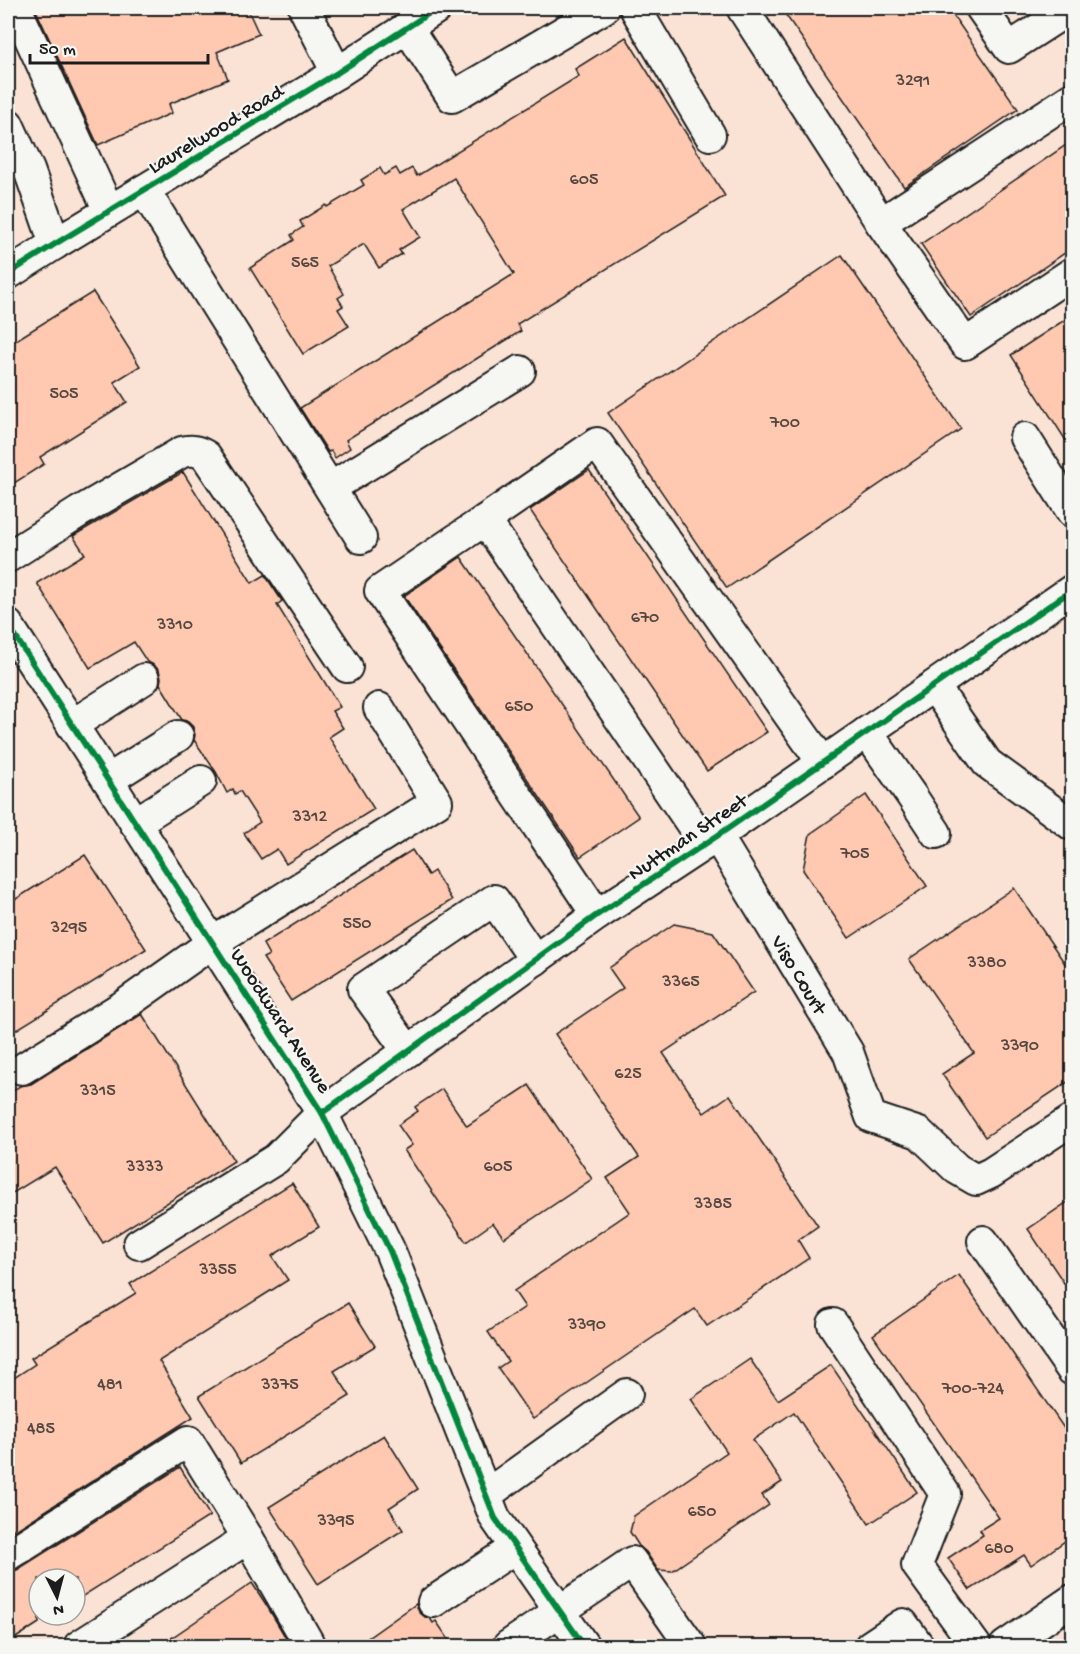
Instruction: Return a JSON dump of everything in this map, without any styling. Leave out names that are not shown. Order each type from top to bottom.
[{"type":"street","points":[[16,8],[109,211]]},
{"type":"street","points":[[304,8],[337,73]]},
{"type":"street","name":"Laurelwood Road","points":[[8,274],[337,73],[437,8]]},
{"type":"street","points":[[407,27],[452,97],[604,8]]},
{"type":"street","points":[[635,8],[710,135]]},
{"type":"street","points":[[742,8],[881,223],[965,345],[1072,273]]},
{"type":"street","points":[[981,8],[1009,48],[1069,11]]},
{"type":"street","points":[[881,223],[1072,98]]},
{"type":"street","points":[[8,124],[29,170],[55,244]]},
{"type":"street","points":[[144,190],[361,538]]},
{"type":"street","points":[[330,488],[520,371]]},
{"type":"street","points":[[1024,438],[1072,512]]},
{"type":"street","points":[[597,915],[381,591],[597,443],[823,763]]},
{"type":"street","points":[[8,557],[79,512],[182,452],[199,451],[206,456],[347,667]]},
{"type":"street","name":"Viso Court","points":[[485,520],[711,840],[848,1052],[871,1117],[919,1133],[957,1169],[976,1180],[1006,1164],[1072,1120]]},
{"type":"street","name":"Nuttman Street","points":[[139,1244],[276,1159],[322,1113],[597,915],[711,840],[1072,590]]},
{"type":"street","name":"Woodward Avenue","points":[[8,625],[322,1113],[390,1251],[495,1518],[584,1647]]},
{"type":"street","points":[[72,725],[144,679]]},
{"type":"street","points":[[934,686],[987,763],[1072,825]]},
{"type":"street","points":[[22,1069],[123,1006],[212,943],[437,802],[379,708]]},
{"type":"street","points":[[867,732],[936,833]]},
{"type":"street","points":[[108,780],[178,736]]},
{"type":"street","points":[[135,823],[201,781]]},
{"type":"street","points":[[408,1051],[363,989],[494,900],[535,960]]},
{"type":"street","points":[[983,1241],[1072,1370]]},
{"type":"street","points":[[833,1324],[945,1494],[917,1565],[976,1647]]},
{"type":"street","points":[[486,1494],[627,1394]]},
{"type":"street","points":[[8,1555],[188,1441],[308,1642],[301,1647]]},
{"type":"street","points":[[79,1647],[248,1538]]},
{"type":"street","points":[[433,1602],[515,1548]]},
{"type":"street","points":[[508,1647],[632,1563],[691,1647]]},
{"type":"street","points":[[1005,1647],[1072,1600]]},
{"type":"street","points":[[870,1647],[903,1624],[920,1647]]},
{"type":"shaded area","points":[[8,8],[1072,8],[1072,1646],[8,1646]]},
{"type":"building","points":[[35,8],[247,8],[259,34],[217,52],[228,79],[169,104],[172,113],[98,145]]},
{"type":"building","points":[[781,8],[948,8],[1018,109],[904,187]]},
{"type":"building","points":[[626,37],[725,196],[517,324],[521,331],[346,440],[350,448],[335,458],[331,451],[328,452],[300,408],[514,274],[454,178],[403,209],[420,237],[399,250],[402,254],[379,268],[364,244],[328,266],[344,294],[338,298],[343,306],[338,309],[349,326],[303,354],[250,268],[294,240],[291,235],[303,227],[300,221],[364,185],[361,180],[380,168],[384,175],[396,168],[400,175],[412,168],[417,176],[579,76],[575,69]]},
{"type":"building","points":[[1072,141],[1072,248],[971,317],[921,244]]},
{"type":"building","points":[[842,255],[961,429],[727,588],[608,413]]},
{"type":"building","points":[[93,292],[140,366],[114,382],[127,402],[40,457],[44,464],[8,487],[8,345]]},
{"type":"building","points":[[1072,315],[1072,450],[1011,355]]},
{"type":"building","points":[[589,470],[767,732],[707,771],[530,510]]},
{"type":"building","points":[[183,472],[252,583],[265,575],[282,601],[277,605],[340,707],[332,711],[343,728],[329,737],[374,809],[286,864],[277,849],[261,859],[244,833],[260,822],[240,791],[235,794],[233,789],[227,793],[194,740],[193,727],[187,721],[182,720],[160,684],[159,670],[147,662],[134,642],[90,668],[37,583],[85,554],[73,536]]},
{"type":"building","points":[[461,557],[639,817],[580,857],[404,596]]},
{"type":"building","points":[[866,795],[927,886],[849,938],[803,870],[810,834]]},
{"type":"building","points":[[412,850],[428,875],[434,871],[452,900],[291,1001],[263,958],[269,955],[263,944]]},
{"type":"building","points":[[85,855],[146,949],[8,1035],[8,904]]},
{"type":"building","points":[[1014,888],[1072,974],[1072,1079],[985,1137],[942,1074],[974,1053],[909,959]]},
{"type":"building","points":[[674,924],[713,932],[754,992],[663,1053],[704,1113],[730,1095],[818,1226],[798,1240],[809,1258],[707,1326],[695,1309],[533,1419],[498,1368],[508,1361],[488,1332],[525,1307],[514,1291],[630,1212],[607,1178],[639,1157],[555,1034],[623,988],[609,968]]},
{"type":"building","points":[[142,1014],[234,1161],[103,1243],[55,1167],[8,1196],[8,1094],[20,1086],[31,1084]]},
{"type":"building","points":[[529,1085],[592,1179],[504,1238],[493,1223],[466,1242],[404,1150],[412,1145],[398,1125],[418,1111],[415,1107],[442,1089],[467,1126]]},
{"type":"building","points":[[292,1183],[319,1227],[272,1256],[288,1280],[159,1361],[193,1417],[14,1531],[8,1521],[8,1382],[35,1364],[31,1358],[136,1293],[130,1284]]},
{"type":"building","points":[[1072,1199],[1072,1295],[1028,1229]]},
{"type":"building","points":[[959,1275],[1072,1440],[1072,1536],[1031,1565],[1024,1555],[970,1590],[948,1558],[983,1535],[980,1530],[999,1518],[873,1335]]},
{"type":"building","points":[[348,1303],[375,1346],[334,1371],[350,1396],[241,1463],[199,1396]]},
{"type":"building","points":[[750,1359],[778,1400],[831,1365],[917,1492],[869,1524],[794,1412],[753,1440],[782,1482],[762,1495],[769,1505],[672,1571],[658,1570],[630,1532],[634,1516],[727,1452],[691,1399]]},
{"type":"building","points":[[384,1435],[418,1489],[389,1508],[403,1530],[318,1584],[269,1507]]},
{"type":"building","points":[[180,1467],[210,1516],[87,1593],[87,1567],[27,1567],[27,1627],[33,1627],[8,1643],[8,1572],[17,1570]]},
{"type":"building","points":[[252,1583],[286,1638],[285,1641],[276,1647],[158,1647]]},
{"type":"building","points":[[416,1604],[419,1612],[430,1618],[433,1623],[436,1621],[454,1647],[355,1647]]},
{"type":"cycle path","points":[[8,274],[337,73],[437,8]]},
{"type":"cycle path","points":[[322,1113],[597,915],[717,836],[1072,590]]},
{"type":"cycle path","points":[[8,625],[322,1113],[390,1251],[495,1518],[584,1646]]}]
